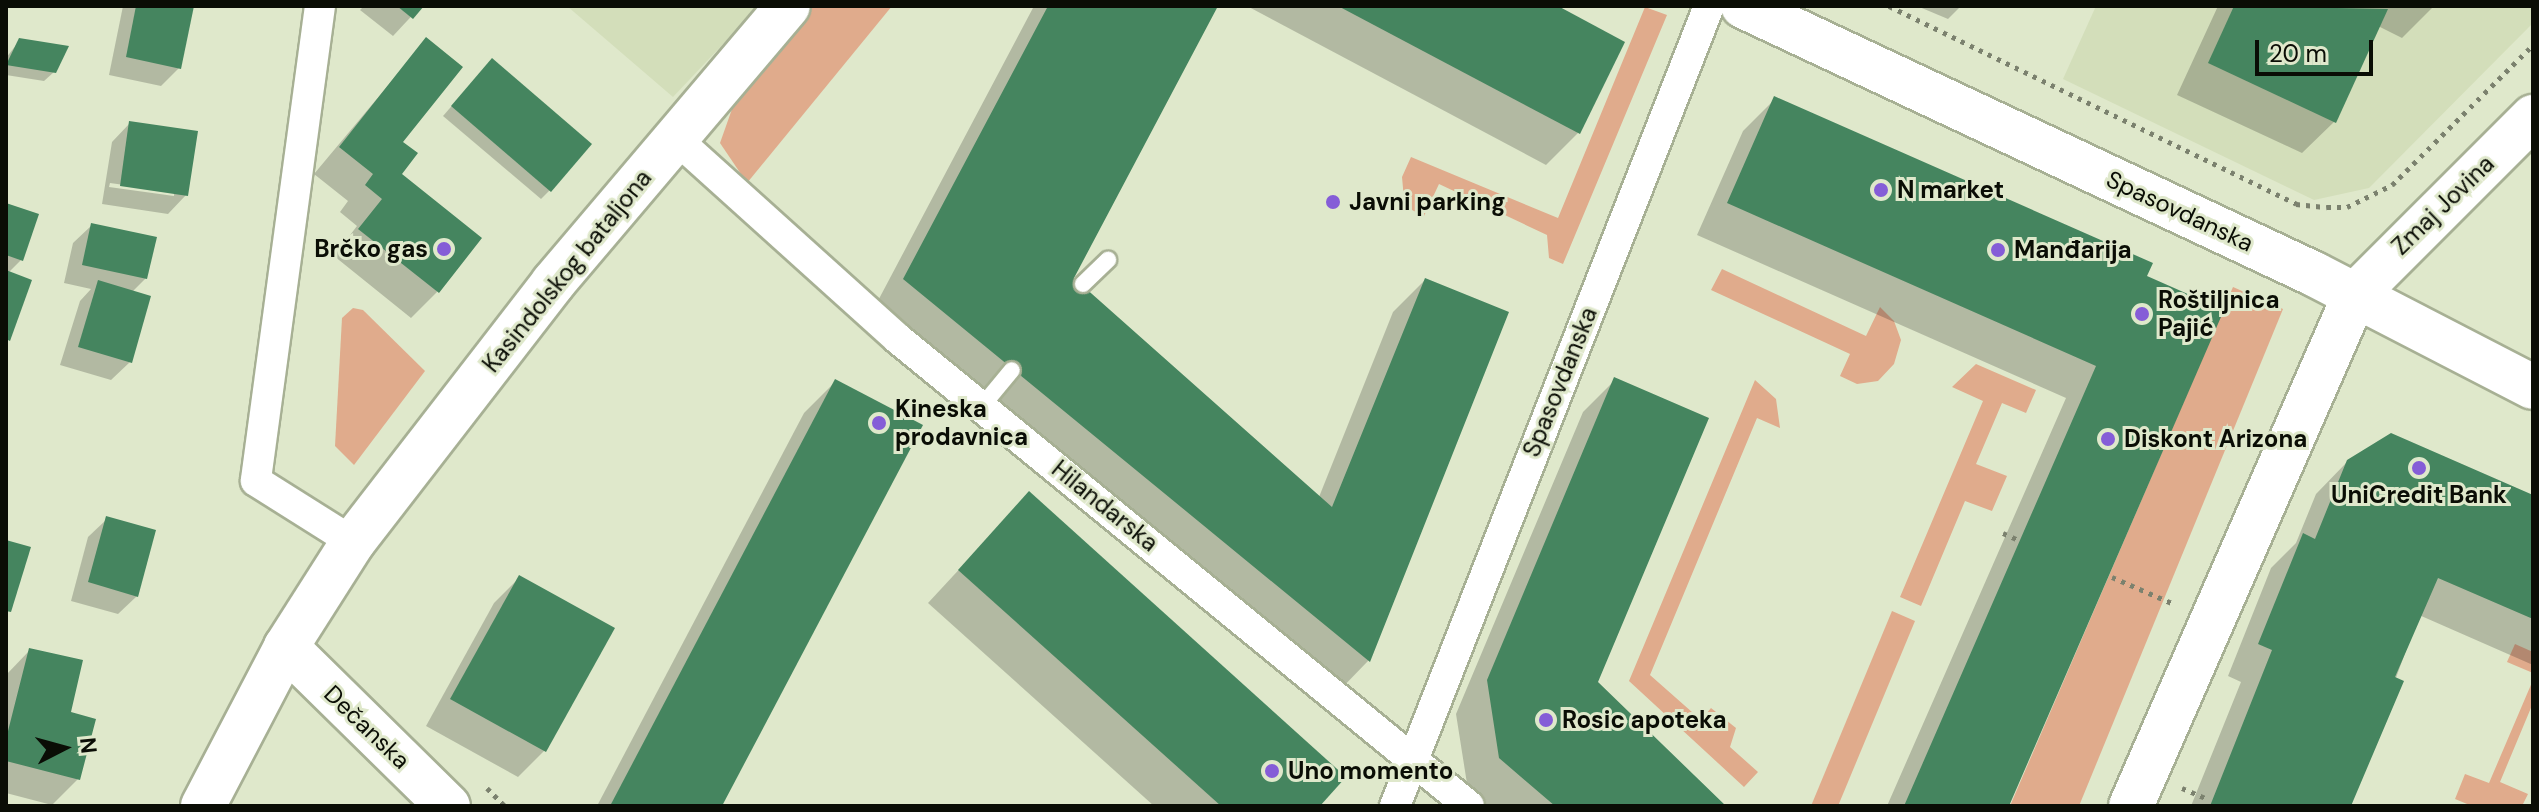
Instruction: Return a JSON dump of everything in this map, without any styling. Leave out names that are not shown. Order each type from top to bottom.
[{"type":"street","points":[[320,6],[256,481],[353,542]]},
{"type":"street","name":"Kasindolskog bataljona","points":[[203,806],[286,647],[353,542],[553,283],[788,6]]},
{"type":"street","name":"Spasovdanska","points":[[1395,806],[1709,6]]},
{"type":"street","name":"Spasovdanska","points":[[1743,6],[2355,295],[2533,387]]},
{"type":"street","name":"Zmaj Jovina","points":[[2355,295],[2533,117]]},
{"type":"street","name":"Hilandarska","points":[[674,137],[897,338],[983,405],[1469,806]]},
{"type":"street","points":[[2131,806],[2355,295]]},
{"type":"street","name":"Dečanska","points":[[286,647],[448,806]]},
{"type":"lane","points":[[1083,284],[1108,260]]},
{"type":"lane","points":[[983,405],[1012,370]]},
{"type":"path","points":[[1889,6],[2296,204],[2327,207],[2347,207],[2392,185],[2533,45]]},
{"type":"path","points":[[2003,533],[2019,540]]},
{"type":"path","points":[[2112,577],[2213,621]]},
{"type":"shaded area","points":[[567,6],[759,6],[673,97]]},
{"type":"shaded area","points":[[811,6],[892,6],[747,183],[720,143],[737,95]]},
{"type":"shaded area","points":[[2096,6],[2533,6],[2533,23],[2369,188],[2314,200],[2063,79]]},
{"type":"shaded area","points":[[1645,7],[1667,15],[1563,264],[1549,258],[1547,235],[1439,184],[1424,216],[1412,210],[1404,199],[1402,177],[1411,157],[1558,218]]},
{"type":"shaded area","points":[[1722,269],[1866,336],[1880,307],[1894,321],[1901,340],[1894,364],[1878,381],[1857,384],[1840,376],[1850,354],[1711,290]]},
{"type":"shaded area","points":[[2233,287],[2283,309],[2079,806],[2010,806]]},
{"type":"shaded area","points":[[353,308],[363,310],[425,371],[354,465],[335,446],[342,318]]},
{"type":"shaded area","points":[[1976,364],[2036,390],[2026,413],[2002,403],[1976,464],[2007,476],[1992,511],[1965,501],[1921,606],[1900,597],[1983,401],[1952,387]]},
{"type":"shaded area","points":[[1755,380],[1776,399],[1780,428],[1757,418],[1650,675],[1701,720],[1711,708],[1736,728],[1730,747],[1758,772],[1744,787],[1629,681]]},
{"type":"shaded area","points":[[1892,611],[1915,621],[1838,806],[1811,806]]},
{"type":"shaded area","points":[[2515,644],[2533,652],[2533,673],[2507,662]]},
{"type":"shaded area","points":[[2533,680],[2533,703],[2500,782],[2528,794],[2522,806],[2472,806],[2455,799],[2465,774],[2489,783]]},
{"type":"building","points":[[136,6],[194,6],[181,69],[126,57]]},
{"type":"building","points":[[397,6],[424,6],[413,19]]},
{"type":"building","points":[[1048,6],[1218,6],[1074,278],[1332,507],[1425,278],[1509,312],[1370,662],[903,279]]},
{"type":"building","points":[[1338,6],[1558,6],[1625,42],[1580,134]]},
{"type":"building","points":[[2234,6],[2388,9],[2336,123],[2208,63]]},
{"type":"building","points":[[426,37],[463,67],[403,142],[418,153],[402,174],[482,238],[439,293],[358,229],[382,199],[365,185],[373,174],[339,147]]},
{"type":"building","points":[[19,38],[69,46],[56,73],[6,65]]},
{"type":"building","points":[[492,58],[592,144],[551,192],[451,106]]},
{"type":"building","points":[[1774,96],[2153,263],[2147,276],[2224,310],[2009,806],[1904,806],[2096,366],[1727,203]]},
{"type":"building","points":[[129,121],[198,131],[188,196],[120,186]]},
{"type":"building","points":[[6,203],[39,214],[23,261],[6,255]]},
{"type":"building","points":[[91,223],[157,237],[147,279],[82,265]]},
{"type":"building","points":[[6,270],[32,280],[10,341],[6,339]]},
{"type":"building","points":[[98,280],[151,296],[132,363],[78,347]]},
{"type":"building","points":[[1614,377],[1709,418],[1598,682],[1726,806],[1555,806],[1499,758],[1487,680]]},
{"type":"building","points":[[835,379],[923,425],[722,806],[610,806]]},
{"type":"building","points":[[2391,433],[2533,495],[2533,619],[2438,578],[2395,677],[2404,681],[2351,806],[2210,806],[2272,650],[2258,644],[2303,533],[2315,539],[2347,460]]},
{"type":"building","points":[[1029,491],[1346,777],[1320,806],[1221,806],[958,570]]},
{"type":"building","points":[[106,516],[156,530],[138,597],[88,582]]},
{"type":"building","points":[[6,540],[31,547],[11,612],[6,611]]},
{"type":"building","points":[[519,575],[615,628],[546,752],[450,699]]},
{"type":"building","points":[[29,648],[83,660],[71,712],[96,719],[80,780],[6,761],[6,739]]},
{"type":"place","name":"N market","points":[[1881,190]]},
{"type":"place","name":"Javni parking","points":[[1333,202]]},
{"type":"place","name":"Brčko gas","points":[[444,249]]},
{"type":"place","name":"Manđarija","points":[[1998,250]]},
{"type":"place","name":"Roštiljnica Pajić","points":[[2142,314]]},
{"type":"place","name":"Kineska prodavnica","points":[[879,423]]},
{"type":"place","name":"Diskont Arizona","points":[[2108,439]]},
{"type":"place","name":"UniCredit Bank","points":[[2419,468]]},
{"type":"place","name":"Rosic apoteka","points":[[1546,720]]},
{"type":"place","name":"Uno momento","points":[[1272,771]]}]
